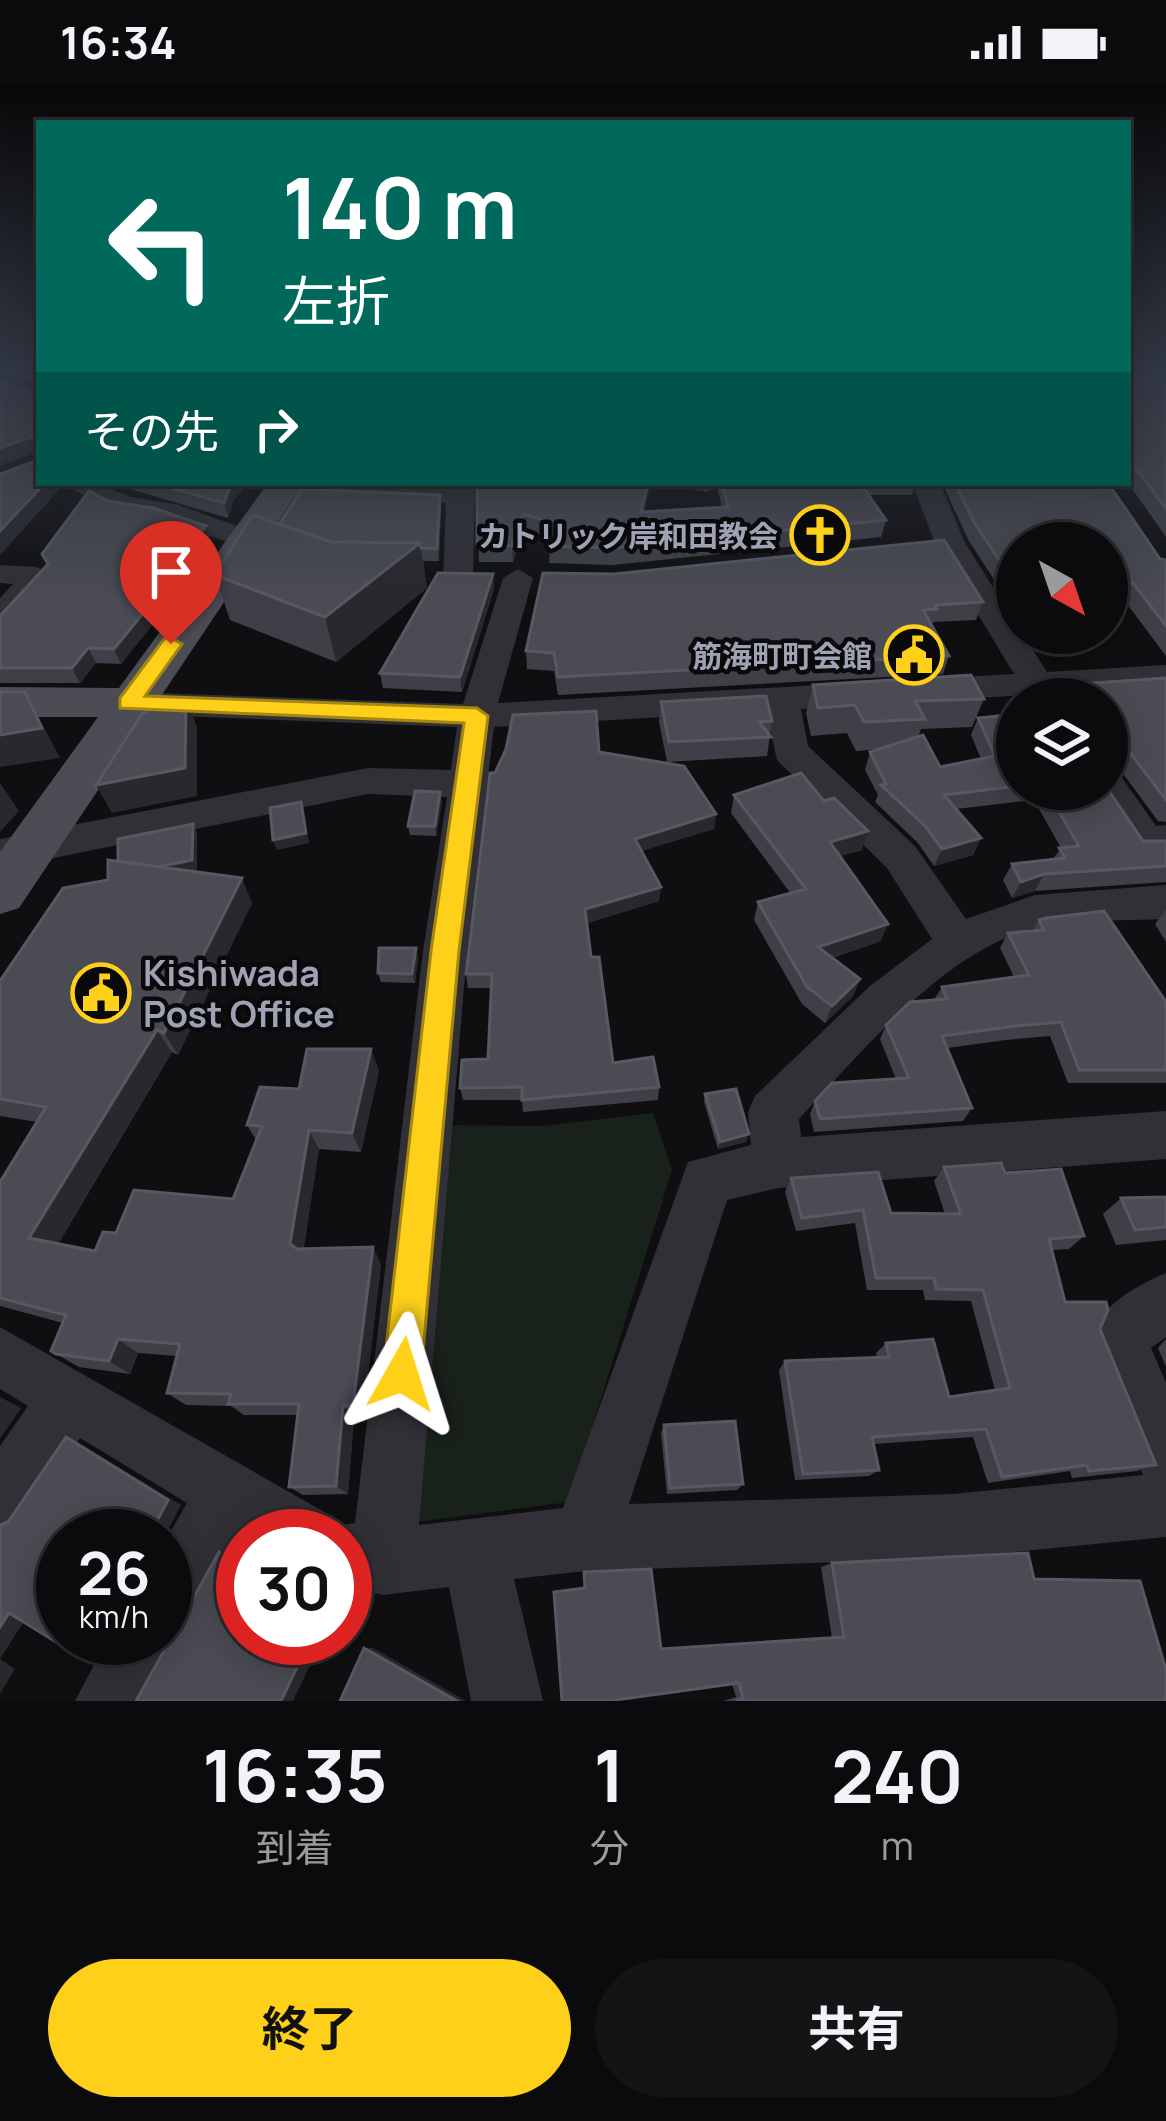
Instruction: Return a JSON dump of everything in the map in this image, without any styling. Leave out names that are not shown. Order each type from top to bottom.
[{"type":"main road","points":[[0,892],[16,850],[283,486]]},
{"type":"main road","points":[[0,702],[128,703]]},
{"type":"street","points":[[81,486],[125,505],[165,510],[303,560]]},
{"type":"street","points":[[328,486],[461,489],[446,577],[532,578],[477,716],[371,1509]]},
{"type":"street","points":[[927,486],[939,544],[1033,678]]},
{"type":"street","points":[[0,574],[38,576],[0,617]]},
{"type":"street","points":[[1128,681],[1166,676]]},
{"type":"street","points":[[128,703],[477,716],[996,692]]},
{"type":"street","points":[[782,699],[790,751],[901,857],[956,942]]},
{"type":"street","points":[[16,850],[368,782],[470,784]]},
{"type":"street","points":[[1124,810],[1146,842],[1166,840]]},
{"type":"street","points":[[778,1163],[773,1112],[833,1050],[956,942],[1021,915],[1166,902]]},
{"type":"street","points":[[585,1538],[707,1180],[778,1163],[1166,1135]]},
{"type":"street","points":[[1166,1301],[1117,1338],[1166,1456]]},
{"type":"street","points":[[0,1357],[257,1509]]},
{"type":"street","points":[[0,1501],[69,1400]]},
{"type":"street","points":[[192,1558],[229,1493]]},
{"type":"street","points":[[372,1558],[475,1552],[585,1538],[953,1526],[1166,1505]]},
{"type":"street","points":[[475,1552],[507,1701]]},
{"type":"street","points":[[111,1701],[132,1665]]},
{"type":"shaded area","points":[[653,1113],[672,1170],[569,1502],[402,1524],[442,1125],[543,1126]]},
{"type":"building","points":[[1131,447],[1166,447],[1166,509],[1133,464]]},
{"type":"building","points":[[36,461],[36,486],[42,486],[0,531],[0,474]]},
{"type":"building","points":[[164,486],[231,486],[224,503]]},
{"type":"building","points":[[477,486],[647,486],[641,512],[728,507],[723,486],[862,486],[886,520],[613,548],[549,546],[554,523],[523,514],[512,546],[477,545]]},
{"type":"building","points":[[956,486],[1110,486],[1160,559],[1166,560],[1166,626],[1133,583],[1128,583],[1128,522],[996,522],[996,556]]},
{"type":"building","points":[[302,489],[440,495],[437,549],[421,548],[420,543],[331,542],[279,524]]},
{"type":"building","points":[[89,491],[108,501],[153,508],[206,526],[156,580],[166,585],[114,649],[88,648],[72,668],[0,668],[0,616],[48,564],[42,554]]},
{"type":"building","points":[[252,515],[331,542],[420,543],[325,617],[215,575]]},
{"type":"building","points":[[944,540],[983,602],[923,610],[949,656],[558,677],[554,653],[526,651],[543,573],[614,574]]},
{"type":"building","points":[[438,573],[493,574],[460,677],[380,673]]},
{"type":"building","points":[[971,675],[984,699],[915,701],[925,719],[864,722],[855,705],[818,708],[813,685]]},
{"type":"building","points":[[1166,678],[1166,800],[1128,753],[1128,681]]},
{"type":"building","points":[[0,692],[25,692],[42,728],[0,735]]},
{"type":"building","points":[[766,696],[772,721],[759,722],[771,737],[669,742],[661,702]]},
{"type":"building","points":[[186,699],[185,768],[96,785],[142,714],[165,702]]},
{"type":"building","points":[[596,711],[599,752],[684,766],[716,814],[635,839],[661,887],[585,909],[591,957],[599,957],[613,1063],[653,1057],[659,1087],[522,1100],[522,1087],[460,1088],[462,1060],[488,1059],[492,974],[466,974],[490,773],[495,773],[506,749],[513,715]]},
{"type":"building","points":[[996,716],[996,789],[944,795],[981,838],[942,849],[881,785],[886,784],[870,752],[923,735],[940,767],[995,756],[978,718]]},
{"type":"building","points":[[801,773],[824,801],[834,798],[868,831],[830,842],[888,924],[818,947],[860,979],[832,1006],[807,987],[758,902],[806,889],[734,795]]},
{"type":"building","points":[[415,791],[440,792],[435,826],[408,826]]},
{"type":"building","points":[[301,802],[306,833],[273,840],[270,808]]},
{"type":"building","points":[[1058,810],[1122,810],[1143,841],[1166,841],[1166,866],[1044,874],[1021,882],[1012,864],[1065,858],[1059,848],[1079,846]]},
{"type":"building","points":[[193,824],[192,860],[158,867],[118,861],[118,839]]},
{"type":"building","points":[[108,860],[242,878],[164,1033],[157,1030],[29,1238],[95,1251],[103,1232],[116,1233],[134,1190],[233,1199],[262,1126],[247,1125],[260,1087],[299,1089],[307,1049],[371,1049],[352,1133],[309,1130],[290,1244],[297,1249],[373,1247],[353,1405],[343,1406],[336,1486],[289,1487],[299,1404],[228,1404],[231,1394],[167,1393],[180,1344],[118,1339],[109,1361],[56,1354],[51,1351],[66,1315],[0,1298],[0,1182],[46,1107],[0,1099],[0,981],[63,888],[108,880]]},
{"type":"building","points":[[1104,911],[1166,1002],[1166,1070],[1079,1070],[1061,1022],[942,1036],[972,1108],[820,1119],[815,1101],[832,1083],[909,1078],[886,1025],[910,1002],[947,999],[942,987],[1029,975],[1008,933],[1044,930],[1039,920],[1046,918]]},
{"type":"building","points":[[379,948],[416,948],[412,974],[378,973]]},
{"type":"building","points":[[736,1089],[749,1134],[720,1142],[705,1094]]},
{"type":"building","points":[[1001,1163],[1005,1173],[1061,1169],[1084,1236],[1049,1239],[1065,1302],[1106,1302],[1108,1310],[1100,1329],[1156,1465],[1089,1471],[1087,1465],[1002,1477],[986,1429],[872,1437],[879,1470],[803,1474],[785,1361],[889,1357],[886,1343],[933,1339],[949,1397],[1010,1388],[983,1290],[936,1289],[934,1278],[876,1278],[863,1210],[802,1218],[791,1178],[878,1172],[891,1213],[961,1214],[944,1167]]},
{"type":"building","points":[[1166,1197],[1166,1227],[1135,1230],[1121,1198]]},
{"type":"building","points":[[735,1421],[743,1484],[670,1488],[664,1425]]},
{"type":"building","points":[[66,1437],[168,1500],[163,1509],[36,1509],[36,1630],[9,1613],[0,1627],[0,1525],[8,1522]]},
{"type":"building","points":[[1028,1553],[1034,1579],[1140,1581],[1166,1670],[1166,1701],[736,1701],[743,1698],[739,1683],[608,1701],[562,1701],[554,1592],[585,1588],[584,1572],[651,1569],[661,1649],[844,1637],[832,1563]]},
{"type":"building","points":[[216,1557],[216,1665],[298,1665],[281,1701],[136,1701],[156,1665],[192,1665],[192,1600]]},
{"type":"building","points":[[372,1653],[457,1701],[340,1701],[356,1665],[372,1665]]},
{"type":"place","name":"カトリック岸和田教会","points":[[820,535]]},
{"type":"place","name":"筋海町町会館","points":[[914,655]]},
{"type":"place","name":"Kishiwada Post Office","points":[[101,993]]},
{"type":"route","points":[[171,644],[128,703],[477,716],[445,951],[402,1374]]}]
